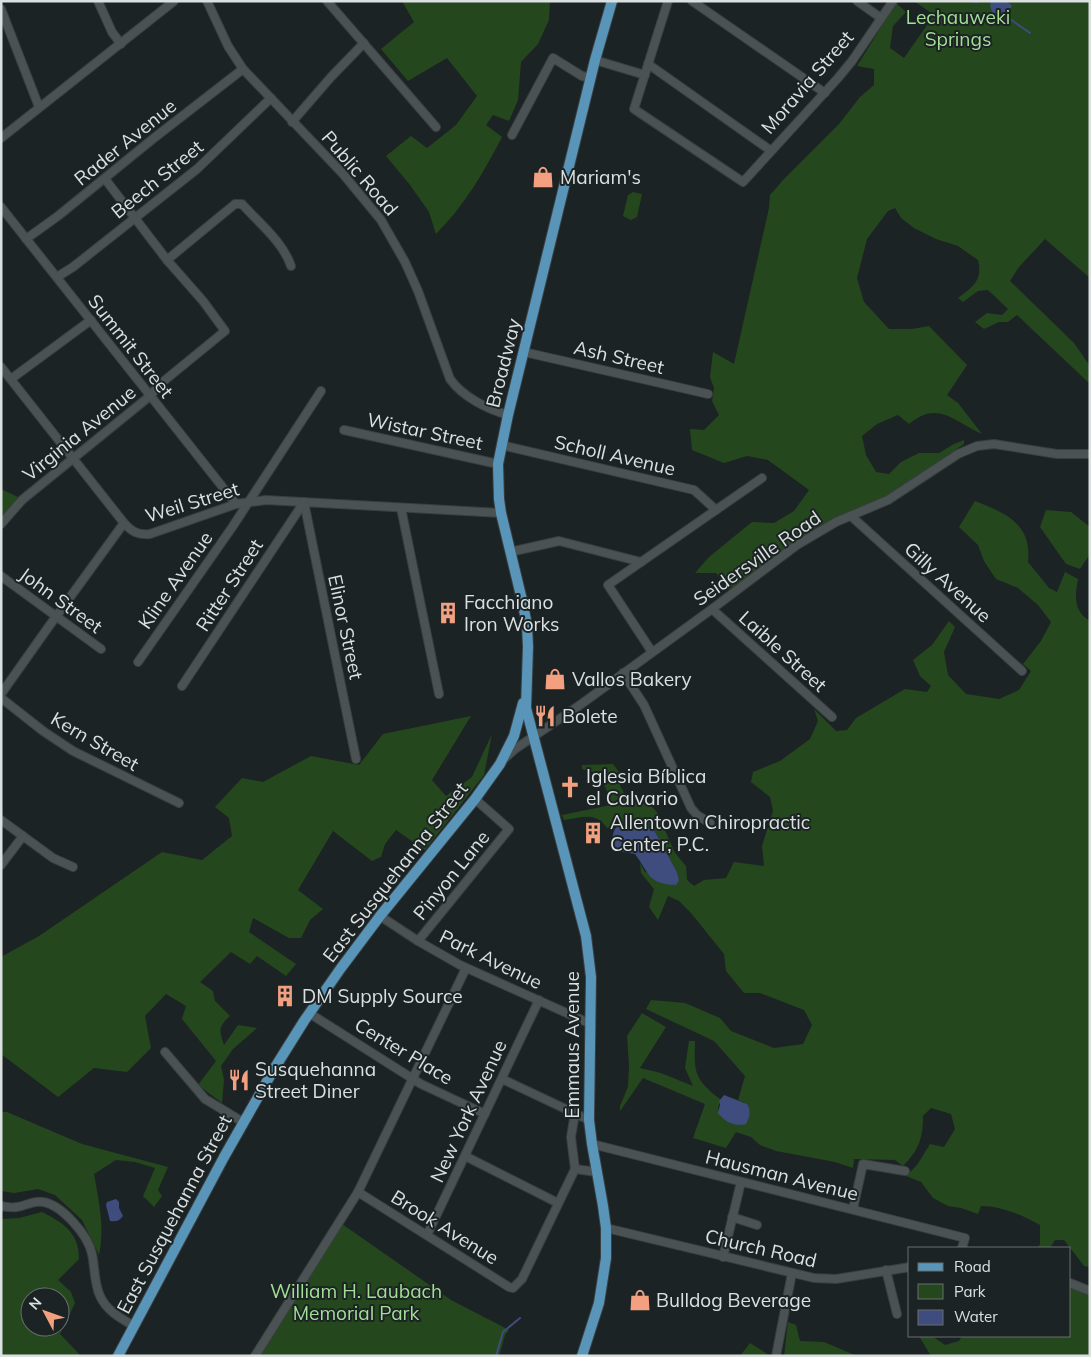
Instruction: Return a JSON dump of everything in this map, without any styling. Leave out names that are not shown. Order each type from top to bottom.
[{"type":"main road","name":"Broadway","points":[[533,737],[526,708],[525,692],[528,668],[527,625],[501,514],[498,490],[498,464],[508,414],[595,60],[612,1]]},
{"type":"main road","name":"East Susquehanna Street","points":[[118,1356],[243,1122],[274,1068],[310,1013],[380,916],[475,799],[500,764],[514,736],[525,692]]},
{"type":"main road","name":"Emmaus Avenue","points":[[533,737],[586,936],[592,977],[589,1120],[606,1228],[606,1258],[599,1303],[582,1356]]},
{"type":"street","points":[[98,1],[112,32],[121,44]]},
{"type":"street","points":[[1,138],[174,1]]},
{"type":"street","name":"Public Road","points":[[206,1],[228,46],[243,69],[343,174],[381,220],[406,264],[418,291],[450,379],[458,388],[474,400],[493,410],[508,414]]},
{"type":"street","points":[[327,1],[436,127]]},
{"type":"street","points":[[595,60],[645,75],[668,1]]},
{"type":"street","points":[[692,1],[825,93]]},
{"type":"street","points":[[857,1],[881,18]]},
{"type":"street","name":"Moravia Street","points":[[645,75],[634,109],[743,182],[852,61],[893,1]]},
{"type":"street","points":[[1,9],[39,108]]},
{"type":"street","points":[[292,122],[364,43]]},
{"type":"street","points":[[512,135],[553,58],[582,76],[591,78]]},
{"type":"street","points":[[648,64],[770,150]]},
{"type":"street","name":"Rader Avenue","points":[[26,239],[243,69]]},
{"type":"street","name":"Beech Street","points":[[57,277],[197,169],[271,98]]},
{"type":"street","points":[[105,179],[167,260],[235,204],[242,204],[288,256],[291,266]]},
{"type":"street","name":"Summit Street","points":[[1,207],[236,504]]},
{"type":"street","name":"Virginia Avenue","points":[[1,524],[22,500],[150,396],[159,385],[225,331],[199,296],[167,260]]},
{"type":"street","points":[[12,379],[91,320]]},
{"type":"street","name":"Ash Street","points":[[524,352],[708,394]]},
{"type":"street","name":"Weil Street","points":[[1,367],[124,523],[134,533],[150,534],[236,504],[266,500],[501,514]]},
{"type":"street","name":"Kline Avenue","points":[[138,662],[249,502],[321,391]]},
{"type":"street","name":"Wistar Street","points":[[344,430],[498,464]]},
{"type":"street","name":"Scholl Avenue","points":[[501,445],[694,490],[716,510]]},
{"type":"street","name":"Seidersville Road","points":[[500,764],[515,749],[712,609],[797,545],[822,530],[888,500],[958,454],[977,446],[1000,445],[1057,454],[1090,454]]},
{"type":"street","points":[[652,652],[608,585],[762,478]]},
{"type":"street","name":"Ritter Street","points":[[182,686],[304,502]]},
{"type":"street","name":"Elinor Street","points":[[304,502],[356,759]]},
{"type":"street","points":[[401,508],[439,694]]},
{"type":"street","name":"Gilly Avenue","points":[[851,516],[1022,671]]},
{"type":"street","points":[[1,696],[56,616],[124,523]]},
{"type":"street","points":[[510,552],[559,541],[641,562]]},
{"type":"street","name":"John Street","points":[[1,576],[101,649]]},
{"type":"street","name":"Laible Street","points":[[712,609],[832,717]]},
{"type":"street","points":[[623,673],[644,705],[691,808],[696,815],[710,823]]},
{"type":"street","name":"Kern Street","points":[[1,696],[43,731],[72,751],[179,803]]},
{"type":"street","name":"Pinyon Lane","points":[[418,941],[509,829],[475,799]]},
{"type":"street","points":[[1,820],[53,858],[73,866]]},
{"type":"street","points":[[1,865],[23,836]]},
{"type":"street","name":"Park Avenue","points":[[380,916],[418,941],[466,968],[591,1024]]},
{"type":"street","points":[[255,1356],[358,1192],[466,968]]},
{"type":"street","name":"New York Avenue","points":[[427,1236],[539,1000]]},
{"type":"street","name":"Center Place","points":[[310,1013],[413,1078],[485,1114]]},
{"type":"street","points":[[165,1052],[205,1099],[243,1122]]},
{"type":"street","points":[[502,1079],[589,1120]]},
{"type":"street","points":[[465,1156],[558,1203],[574,1169],[571,1137],[575,1113]]},
{"type":"street","name":"Hausman Avenue","points":[[592,1144],[965,1238],[962,1247]]},
{"type":"street","points":[[853,1209],[863,1164],[905,1171]]},
{"type":"street","points":[[574,1169],[597,1172]]},
{"type":"street","points":[[723,1257],[741,1182]]},
{"type":"street","name":"Brook Avenue","points":[[358,1192],[509,1287],[515,1287],[522,1280],[558,1203]]},
{"type":"street","points":[[1,1206],[17,1207],[35,1202],[44,1202],[68,1217],[79,1229],[90,1248],[96,1284],[105,1303],[114,1314],[134,1326]]},
{"type":"street","points":[[732,1217],[757,1225]]},
{"type":"street","name":"Church Road","points":[[606,1228],[814,1278],[836,1279],[908,1267]]},
{"type":"street","points":[[886,1270],[897,1314]]},
{"type":"street","points":[[776,1356],[792,1273]]},
{"type":"street","points":[[1071,1284],[1090,1291]]},
{"type":"green space","points":[[402,1],[550,1],[549,20],[538,44],[521,62],[518,100],[509,121],[493,115],[486,125],[502,137],[473,188],[456,212],[436,234],[429,212],[386,156],[411,136],[427,148],[456,125],[477,96],[447,58],[408,81],[381,49],[414,22]]},
{"type":"green space","name":"Lechauweki Springs","points":[[914,1],[1090,1],[1090,278],[1045,239],[1019,267],[1010,281],[1074,343],[1090,366],[1090,384],[1017,315],[1008,322],[999,322],[984,329],[975,322],[987,313],[1002,315],[1008,309],[988,290],[978,291],[963,302],[958,298],[978,278],[978,260],[958,246],[936,239],[914,228],[901,218],[895,208],[888,211],[867,239],[857,278],[864,302],[889,329],[912,329],[929,326],[967,365],[947,395],[958,403],[982,434],[946,415],[937,413],[919,417],[909,424],[898,415],[877,424],[862,436],[866,455],[876,472],[889,474],[901,462],[919,453],[939,453],[964,440],[964,444],[889,495],[819,526],[729,590],[716,573],[695,573],[709,557],[752,522],[774,523],[794,511],[809,490],[768,460],[747,456],[724,463],[692,450],[690,429],[704,430],[719,415],[712,401],[714,388],[710,377],[713,352],[734,364],[769,208],[770,195],[839,124],[860,97],[874,85],[874,69],[857,66],[896,3],[906,12],[893,26],[890,48],[904,58],[934,15]]},
{"type":"green space","points":[[633,192],[642,194],[637,217],[631,220],[623,216],[628,195]]},
{"type":"green space","points":[[1,489],[18,497],[1,519]]},
{"type":"green space","points":[[975,501],[997,510],[1015,522],[1026,538],[1028,562],[1049,588],[1057,592],[1065,572],[1078,579],[1076,603],[1084,617],[1090,621],[1090,1267],[1084,1266],[1064,1240],[1055,1240],[1051,1247],[1038,1247],[1040,1225],[1033,1221],[996,1208],[981,1206],[978,1214],[948,1206],[933,1198],[921,1182],[906,1176],[917,1165],[930,1144],[944,1147],[955,1129],[951,1114],[931,1108],[923,1116],[919,1143],[913,1155],[903,1166],[895,1160],[854,1159],[853,1168],[835,1162],[776,1151],[760,1145],[751,1137],[736,1132],[726,1148],[693,1138],[705,1104],[643,1078],[620,1111],[620,1106],[628,1087],[627,1036],[642,1013],[666,1027],[640,1068],[661,1073],[693,1086],[685,1068],[689,1041],[695,1041],[697,1074],[705,1086],[720,1099],[718,1110],[747,1104],[738,1100],[745,1076],[714,1041],[646,1009],[651,1000],[685,1003],[720,1018],[731,1031],[774,1048],[803,1044],[812,1025],[804,1010],[760,993],[744,993],[726,971],[724,954],[679,901],[668,896],[658,920],[649,907],[654,889],[641,873],[640,863],[645,872],[679,880],[677,872],[654,830],[624,823],[607,828],[598,819],[593,817],[564,820],[562,815],[611,805],[599,774],[582,769],[582,765],[613,764],[622,776],[620,786],[629,801],[650,805],[657,812],[675,853],[686,866],[687,880],[694,886],[704,880],[726,878],[734,862],[764,866],[762,846],[773,811],[770,797],[751,782],[753,772],[780,761],[810,739],[818,721],[814,709],[836,731],[847,730],[856,718],[905,689],[927,692],[931,686],[920,676],[913,660],[932,645],[949,621],[955,627],[944,652],[948,675],[966,694],[999,699],[1019,690],[1031,671],[1023,664],[1041,641],[1051,622],[1038,605],[1018,588],[996,579],[984,561],[978,545],[959,527]]},
{"type":"green space","points":[[1046,510],[1071,512],[1090,527],[1090,554],[1080,569],[1066,564],[1040,527]]},
{"type":"green space","points":[[471,716],[432,780],[446,796],[472,777],[492,734],[484,775],[425,850],[396,830],[385,844],[381,857],[372,861],[333,831],[298,890],[323,909],[310,920],[301,938],[289,938],[253,918],[249,932],[296,964],[286,976],[257,956],[250,964],[231,952],[200,982],[213,991],[215,1001],[230,1016],[223,1023],[221,1029],[224,1045],[238,1025],[257,1028],[233,1049],[221,1066],[224,1080],[222,1103],[198,1085],[216,1061],[182,1019],[186,1006],[166,994],[145,1016],[151,1048],[127,1072],[94,1068],[58,1097],[1,1054],[1,957],[39,936],[162,852],[202,860],[232,836],[229,818],[215,807],[242,778],[263,782],[311,756],[359,765],[383,734]]},
{"type":"green space","points":[[1,1112],[7,1112],[82,1144],[168,1167],[158,1190],[162,1196],[154,1207],[143,1196],[155,1168],[135,1162],[116,1160],[94,1174],[101,1225],[99,1255],[82,1220],[55,1195],[38,1189],[14,1193],[1,1191]]},
{"type":"green space","points":[[42,1212],[57,1220],[73,1235],[79,1259],[58,1280],[66,1287],[20,1287],[20,1337],[63,1337],[81,1356],[1,1356],[1,1219],[19,1218]]},
{"type":"green space","name":"William H. Laubach Memorial Park","points":[[342,1224],[451,1300],[509,1330],[505,1335],[499,1356],[258,1356]]},
{"type":"green space","points":[[1071,1287],[1090,1294],[1090,1356],[931,1356],[920,1337],[933,1337],[945,1345],[959,1341],[961,1337],[1071,1337]]},
{"type":"green space","points":[[70,1291],[71,1292],[75,1303],[70,1313]]},
{"type":"green space","points":[[788,1322],[796,1325],[800,1341],[824,1342],[857,1356],[784,1356]]},
{"type":"green space","points":[[750,1343],[769,1355],[769,1356],[740,1356]]},
{"type":"water","points":[[991,1],[1005,2],[1012,6],[1006,16],[1002,17],[992,13]]},
{"type":"water","points":[[624,823],[633,823],[654,830],[677,872],[679,880],[676,885],[660,883],[654,880],[635,854],[623,852],[612,846],[615,829]]},
{"type":"water","points":[[724,1095],[747,1104],[750,1114],[746,1124],[730,1123],[718,1113],[719,1101]]},
{"type":"water","points":[[116,1199],[119,1202],[119,1208],[123,1216],[117,1221],[110,1221],[106,1205],[107,1202]]},
{"type":"waterway","points":[[970,1],[977,2]]},
{"type":"waterway","points":[[1007,15],[1030,33]]},
{"type":"waterway","points":[[496,1356],[503,1332],[520,1318]]},
{"type":"place","name":"Mariam's","points":[[543,177]]},
{"type":"place","name":"Facchiano Iron Works","points":[[448,613]]},
{"type":"place","name":"Vallos Bakery","points":[[555,679]]},
{"type":"place","name":"Bolete","points":[[545,716]]},
{"type":"place","name":"Iglesia Bíblica el Calvario","points":[[570,787]]},
{"type":"place","name":"Allentown Chiropractic Center, P.C.","points":[[593,833]]},
{"type":"place","name":"DM Supply Source","points":[[285,996]]},
{"type":"place","name":"Susquehanna Street Diner","points":[[239,1080]]},
{"type":"place","name":"Bulldog Beverage","points":[[640,1300]]}]
